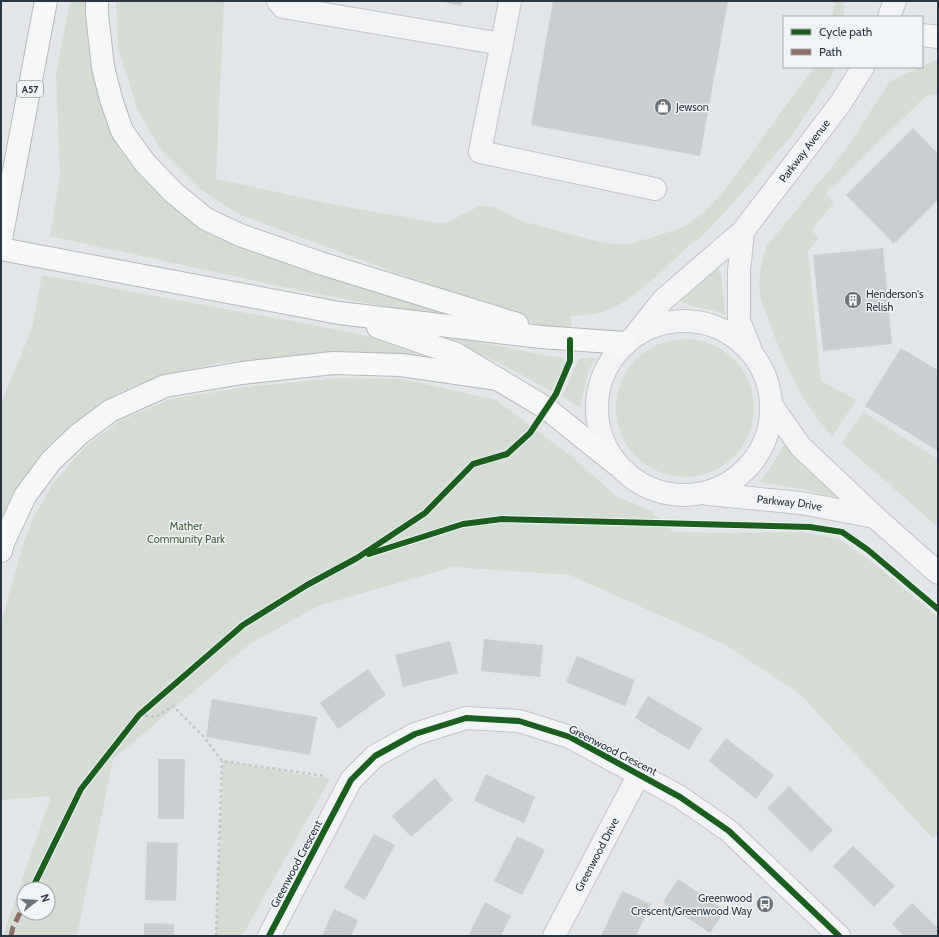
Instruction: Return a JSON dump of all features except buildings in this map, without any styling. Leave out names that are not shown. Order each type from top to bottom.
[{"type":"highway","name":"A57","points":[[1,239],[46,1]]},
{"type":"highway","points":[[97,1],[103,67],[110,100],[122,131],[145,163],[174,193],[206,219],[240,235],[320,263],[523,326],[541,337]]},
{"type":"highway","points":[[1,249],[339,313],[541,337],[630,340]]},
{"type":"highway","points":[[339,313],[456,354],[546,408],[617,464]]},
{"type":"highway","points":[[1,551],[3,543],[25,496],[51,461],[78,435],[110,411],[165,386],[242,373],[333,363],[401,365],[498,379]]},
{"type":"street","points":[[278,1],[283,7],[502,44]]},
{"type":"street","points":[[510,1],[480,152],[655,189]]},
{"type":"street","points":[[889,16],[895,1]]},
{"type":"street","points":[[923,35],[938,37]]},
{"type":"street","name":"Parkway Avenue","points":[[704,494],[673,496],[648,488],[631,478],[617,464],[602,438],[597,408],[599,386],[608,365],[663,300],[743,231],[840,104],[862,68]]},
{"type":"street","points":[[704,494],[729,484],[744,473],[756,460],[767,439],[772,406],[767,379],[751,351],[739,321],[739,271],[743,231]]},
{"type":"street","points":[[630,340],[655,326],[678,321],[711,324],[732,335],[751,351]]},
{"type":"street","points":[[772,406],[800,446],[875,517],[938,573]]},
{"type":"street","name":"Parkway Drive","points":[[704,494],[801,503],[875,517]]},
{"type":"street","name":"Greenwood Crescent","points":[[269,936],[351,780],[375,756],[415,734],[466,718],[519,721],[570,737],[680,797],[729,831],[839,936]]},
{"type":"street","name":"Greenwood Drive","points":[[554,936],[639,774]]},
{"type":"path","points":[[140,716],[156,717],[173,706],[204,737],[222,761],[216,936]]},
{"type":"path","points":[[222,761],[351,780]]},
{"type":"green space","points":[[70,1],[91,1],[107,114],[117,146],[141,176],[166,201],[202,227],[448,313],[446,317],[311,293],[50,236],[60,176],[56,74]]},
{"type":"green space","points":[[116,1],[224,1],[216,179],[336,205],[437,223],[446,223],[479,206],[494,207],[521,221],[604,243],[631,244],[684,227],[703,213],[724,191],[813,68],[836,68],[793,134],[729,208],[698,240],[693,242],[650,282],[625,301],[602,312],[571,316],[572,332],[537,325],[238,214],[200,189],[161,150],[138,111],[118,48]]},
{"type":"green space","points":[[835,1],[845,1],[843,16],[832,16]]},
{"type":"green space","points":[[938,59],[938,94],[926,96],[826,193],[834,203],[811,230],[819,238],[808,251],[821,381],[857,400],[832,436],[821,423],[795,383],[782,355],[763,306],[759,283],[764,253],[766,247],[845,151],[889,83],[919,68],[923,68],[923,66]]},
{"type":"green space","points":[[718,265],[721,275],[725,315],[682,302],[681,299]]},
{"type":"green space","points":[[42,275],[349,332],[427,350],[428,355],[344,352],[218,363],[154,378],[118,393],[92,416],[1,538],[1,404],[32,328]]},
{"type":"green space","points":[[432,335],[465,339],[565,358],[565,364],[551,391],[496,361]]},
{"type":"green space","points":[[692,339],[718,347],[729,354],[739,364],[749,382],[753,394],[753,422],[746,441],[739,452],[729,462],[718,469],[699,476],[678,477],[652,469],[641,462],[631,452],[624,441],[617,422],[616,401],[624,375],[631,364],[641,354],[652,347],[671,340]]},
{"type":"green space","points":[[595,358],[588,373],[580,408],[562,396],[579,359]]},
{"type":"green space","name":"Mather Community Park","points":[[339,378],[403,379],[496,400],[571,456],[616,496],[651,511],[674,532],[800,532],[839,539],[875,564],[938,617],[938,834],[933,839],[800,694],[724,644],[570,575],[453,567],[318,606],[250,644],[113,759],[77,936],[3,936],[16,898],[16,921],[56,921],[56,881],[22,881],[51,796],[1,800],[1,625],[19,558],[32,519],[54,482],[86,446],[118,422],[170,399],[246,387]]},
{"type":"green space","points":[[863,412],[938,459],[938,527],[842,443]]},
{"type":"green space","points":[[785,443],[839,498],[807,490],[759,482],[773,464]]},
{"type":"green space","points":[[223,761],[330,779],[242,936],[216,936]]},
{"type":"marked path","points":[[11,936],[16,921]]},
{"type":"cycle path","points":[[36,881],[81,789],[139,715],[243,625],[307,585],[357,558],[425,513],[473,464],[507,454],[530,433],[556,394],[570,361],[570,340]]},
{"type":"cycle path","points":[[369,554],[463,524],[502,519],[810,527],[842,532],[868,550],[938,609]]},
{"type":"cycle path","points":[[269,936],[351,780],[375,756],[415,734],[466,718],[519,721],[570,737],[680,797],[729,831],[839,936]]},
{"type":"place","name":"Jewson","points":[[663,107]]},
{"type":"place","name":"Henderson's Relish","points":[[853,300]]},
{"type":"place","name":"Greenwood Crescent/Greenwood Way","points":[[765,904]]}]
